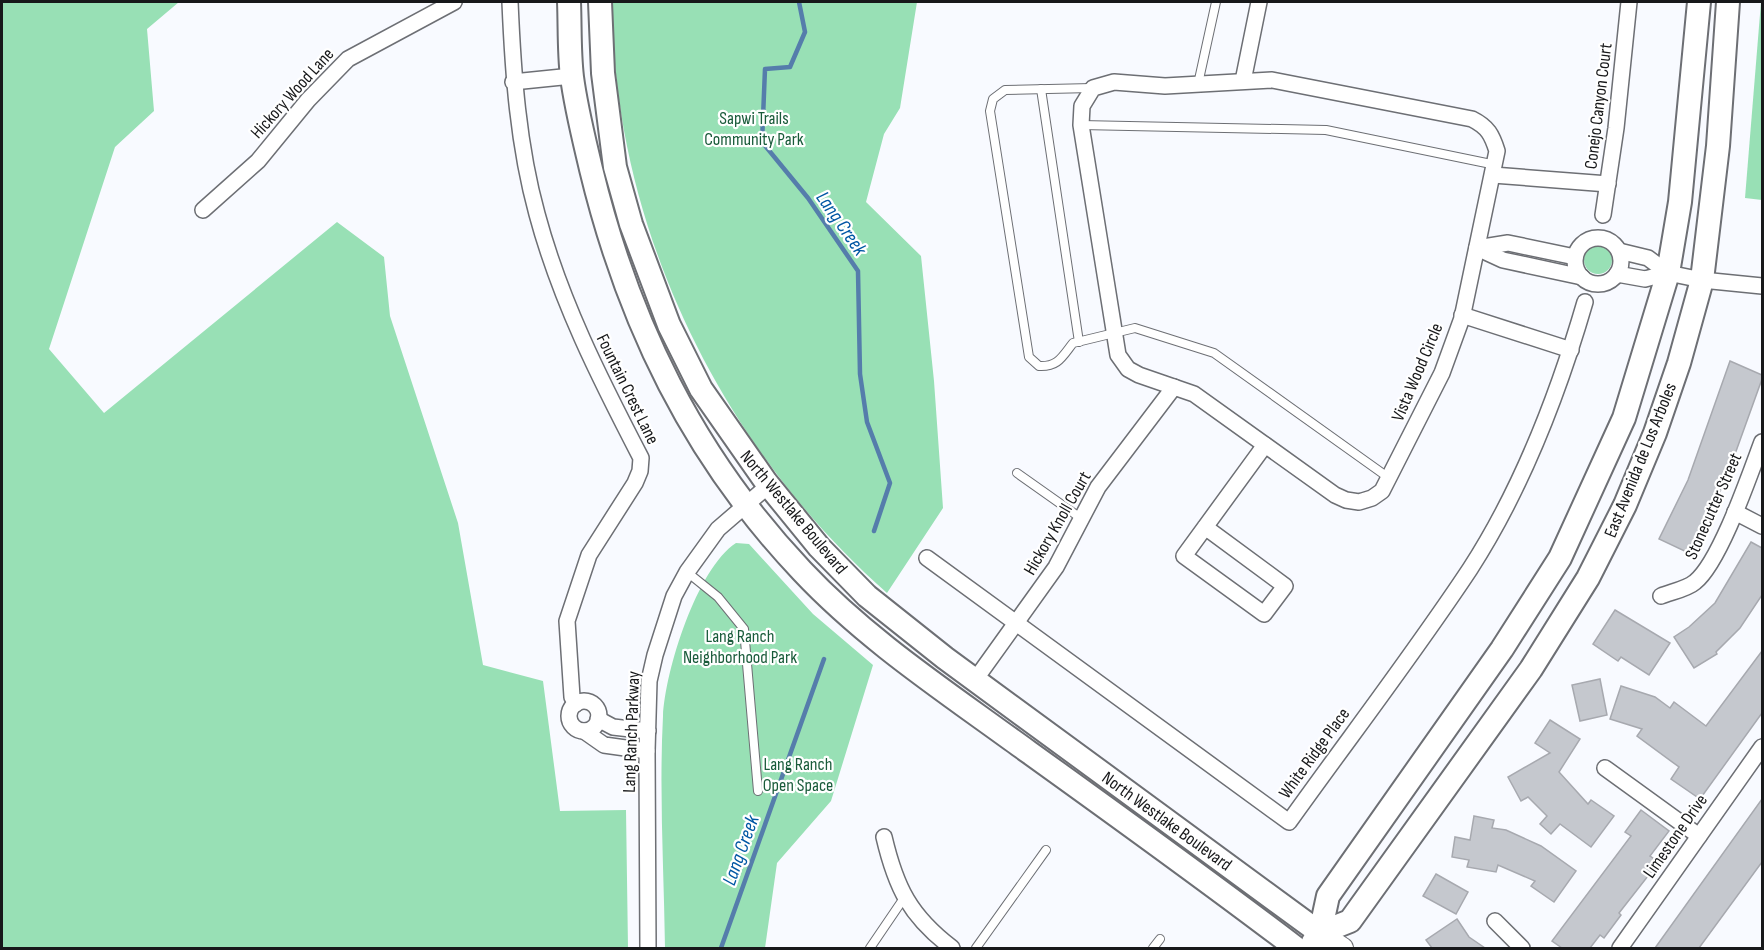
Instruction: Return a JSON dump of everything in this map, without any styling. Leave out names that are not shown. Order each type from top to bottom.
[{"type":"main road","name":"North Westlake Boulevard","points":[[569,2],[572,76],[597,192],[620,273],[671,389],[730,486],[803,573],[857,623],[913,669],[1151,839],[1296,948]]},
{"type":"main road","name":"North Westlake Boulevard","points":[[600,2],[603,73],[615,167],[631,224],[669,325],[701,389],[769,486],[819,547],[867,596],[1315,941]]},
{"type":"main road","name":"East Avenida de Los Arboles","points":[[1315,941],[1328,896],[1502,649],[1560,558],[1624,418],[1668,273],[1680,202],[1699,2]]},
{"type":"main road","name":"East Avenida de Los Arboles","points":[[1315,941],[1350,921],[1531,669],[1588,578],[1625,505],[1655,433],[1679,363],[1702,280],[1718,146],[1728,2]]},
{"type":"street","name":"Hickory Wood Lane","points":[[203,210],[258,161],[308,100],[348,59],[454,2]]},
{"type":"street","name":"Fountain Crest Lane","points":[[510,2],[513,82],[537,214],[576,328],[641,458],[640,471],[634,483],[589,555],[567,621],[572,697],[576,704],[570,711],[570,720],[575,728],[584,730],[604,745],[647,751]]},
{"type":"street","points":[[1243,81],[1259,2]]},
{"type":"street","name":"Conejo Canyon Court","points":[[1603,215],[1616,128],[1629,2]]},
{"type":"street","points":[[513,82],[572,76]]},
{"type":"street","name":"Vista Wood Circle","points":[[1243,81],[1294,82],[1472,119],[1485,126],[1492,135],[1497,151],[1494,170],[1462,315],[1442,373],[1390,479],[1382,491],[1372,498],[1359,502],[1346,500],[1194,394],[1128,369],[1118,355],[1081,125],[1082,106],[1093,88],[1114,82],[1165,86],[1198,84],[1243,81]]},
{"type":"street","points":[[1494,170],[1608,184]]},
{"type":"street","points":[[1477,248],[1503,260],[1582,277],[1598,284],[1612,279],[1617,274],[1621,262],[1619,251],[1609,240],[1595,237],[1582,244],[1575,257],[1576,270],[1582,277]]},
{"type":"street","points":[[1477,248],[1508,243],[1575,257]]},
{"type":"street","points":[[1619,251],[1648,258],[1668,273],[1702,280],[1762,286]]},
{"type":"street","points":[[1617,274],[1645,279],[1668,273]]},
{"type":"street","name":"White Ridge Place","points":[[927,558],[1289,822],[1471,568],[1523,473],[1558,390],[1585,302]]},
{"type":"street","points":[[1462,315],[1571,350]]},
{"type":"street","name":"Hickory Knoll Court","points":[[975,680],[1056,567],[1098,487],[1174,387]]},
{"type":"street","name":"Stonecutter Street","points":[[1661,596],[1694,584],[1708,568],[1735,512],[1762,442]]},
{"type":"street","points":[[1204,527],[1285,586],[1264,614],[1184,556],[1204,527],[1265,445]]},
{"type":"street","name":"Lang Ranch Parkway","points":[[648,948],[647,751],[649,681],[655,655],[674,596],[687,572],[718,529],[769,486]]},
{"type":"street","points":[[1735,512],[1762,526]]},
{"type":"street","points":[[576,704],[590,703],[597,710],[598,719],[593,727],[584,730]]},
{"type":"street","points":[[598,719],[613,727],[648,731]]},
{"type":"street","name":"Limestone Drive","points":[[1620,948],[1762,747]]},
{"type":"street","points":[[1605,768],[1699,836]]},
{"type":"street","points":[[884,837],[892,871],[904,898],[919,919],[952,948]]},
{"type":"street","points":[[1495,921],[1522,948]]},
{"type":"street","name":"North Westlake Boulevard","points":[[1315,941],[1343,948]]},
{"type":"lane","points":[[1198,84],[1216,2]]},
{"type":"lane","points":[[1093,88],[1005,90],[997,93],[990,111],[1029,357],[1039,366],[1051,366],[1058,362],[1073,343],[1135,328],[1214,353],[1390,479]]},
{"type":"lane","points":[[1041,89],[1079,342]]},
{"type":"lane","points":[[1081,125],[1326,130],[1494,170]]},
{"type":"lane","points":[[1017,473],[1082,519]]},
{"type":"lane","points":[[687,572],[718,597],[744,629],[758,791]]},
{"type":"lane","points":[[976,948],[1046,850]]},
{"type":"lane","points":[[870,948],[904,898]]},
{"type":"lane","points":[[1153,948],[1160,939]]},
{"type":"green space","points":[[2,2],[179,2],[147,29],[154,111],[115,147],[49,349],[104,413],[337,222],[384,257],[390,316],[458,523],[483,665],[543,681],[560,811],[626,810],[628,948],[2,948]]},
{"type":"green space","name":"Sapwi Trails Community Park","points":[[612,2],[917,2],[900,108],[884,134],[866,202],[921,256],[934,381],[943,508],[887,593],[827,535],[774,470],[727,400],[687,326],[655,249],[632,168],[617,86]]},
{"type":"green space","points":[[1762,2],[1762,200],[1745,198]]},
{"type":"green space","points":[[1598,246],[1608,250],[1612,260],[1608,270],[1598,274],[1588,270],[1584,260],[1588,250]]},
{"type":"green space","name":"Lang Ranch Neighborhood Park","points":[[736,543],[749,544],[813,614],[873,665],[831,801],[777,863],[765,948],[665,948],[661,774],[665,697],[677,648],[696,597],[708,574]]},
{"type":"building","points":[[1730,361],[1762,375],[1762,379],[1730,468],[1693,555],[1659,539],[1688,480]]},
{"type":"building","points":[[1751,542],[1762,548],[1762,595],[1740,628],[1716,652],[1717,654],[1694,668],[1674,637],[1689,627],[1715,603]]},
{"type":"building","points":[[1615,610],[1670,643],[1649,675],[1621,657],[1618,661],[1593,644]]},
{"type":"building","points":[[1762,651],[1762,713],[1700,799],[1671,779],[1679,767],[1637,736],[1642,729],[1610,719],[1621,686],[1655,697],[1670,708],[1674,702],[1706,726]]},
{"type":"building","points":[[1600,679],[1607,715],[1580,721],[1572,685]]},
{"type":"building","points":[[1550,720],[1580,739],[1559,772],[1588,804],[1591,800],[1614,816],[1591,847],[1560,824],[1551,834],[1540,824],[1547,816],[1528,797],[1521,801],[1508,777],[1550,753],[1535,743]]},
{"type":"building","points":[[1762,799],[1762,862],[1699,948],[1655,948]]},
{"type":"building","points":[[1641,810],[1669,831],[1650,856],[1659,862],[1619,913],[1621,915],[1604,938],[1600,935],[1590,948],[1562,948],[1552,941],[1631,836],[1625,832]]},
{"type":"building","points":[[1474,816],[1494,820],[1492,828],[1506,830],[1541,846],[1576,871],[1554,902],[1531,886],[1535,881],[1498,865],[1496,872],[1467,867],[1469,860],[1452,857],[1455,837],[1470,840]]},
{"type":"building","points":[[1436,874],[1468,892],[1456,914],[1423,896]]},
{"type":"building","points":[[1457,919],[1469,937],[1485,948],[1432,948],[1426,940]]},
{"type":"waterway","name":"Lang Creek","points":[[799,2],[805,32],[790,67],[765,69],[762,142],[808,198],[858,271],[860,374],[867,422],[890,483],[874,531]]},
{"type":"waterway","name":"Lang Creek","points":[[721,948],[824,659]]},
{"type":"park label","name":"Lang Ranch Open Space","points":[[798,774]]}]
